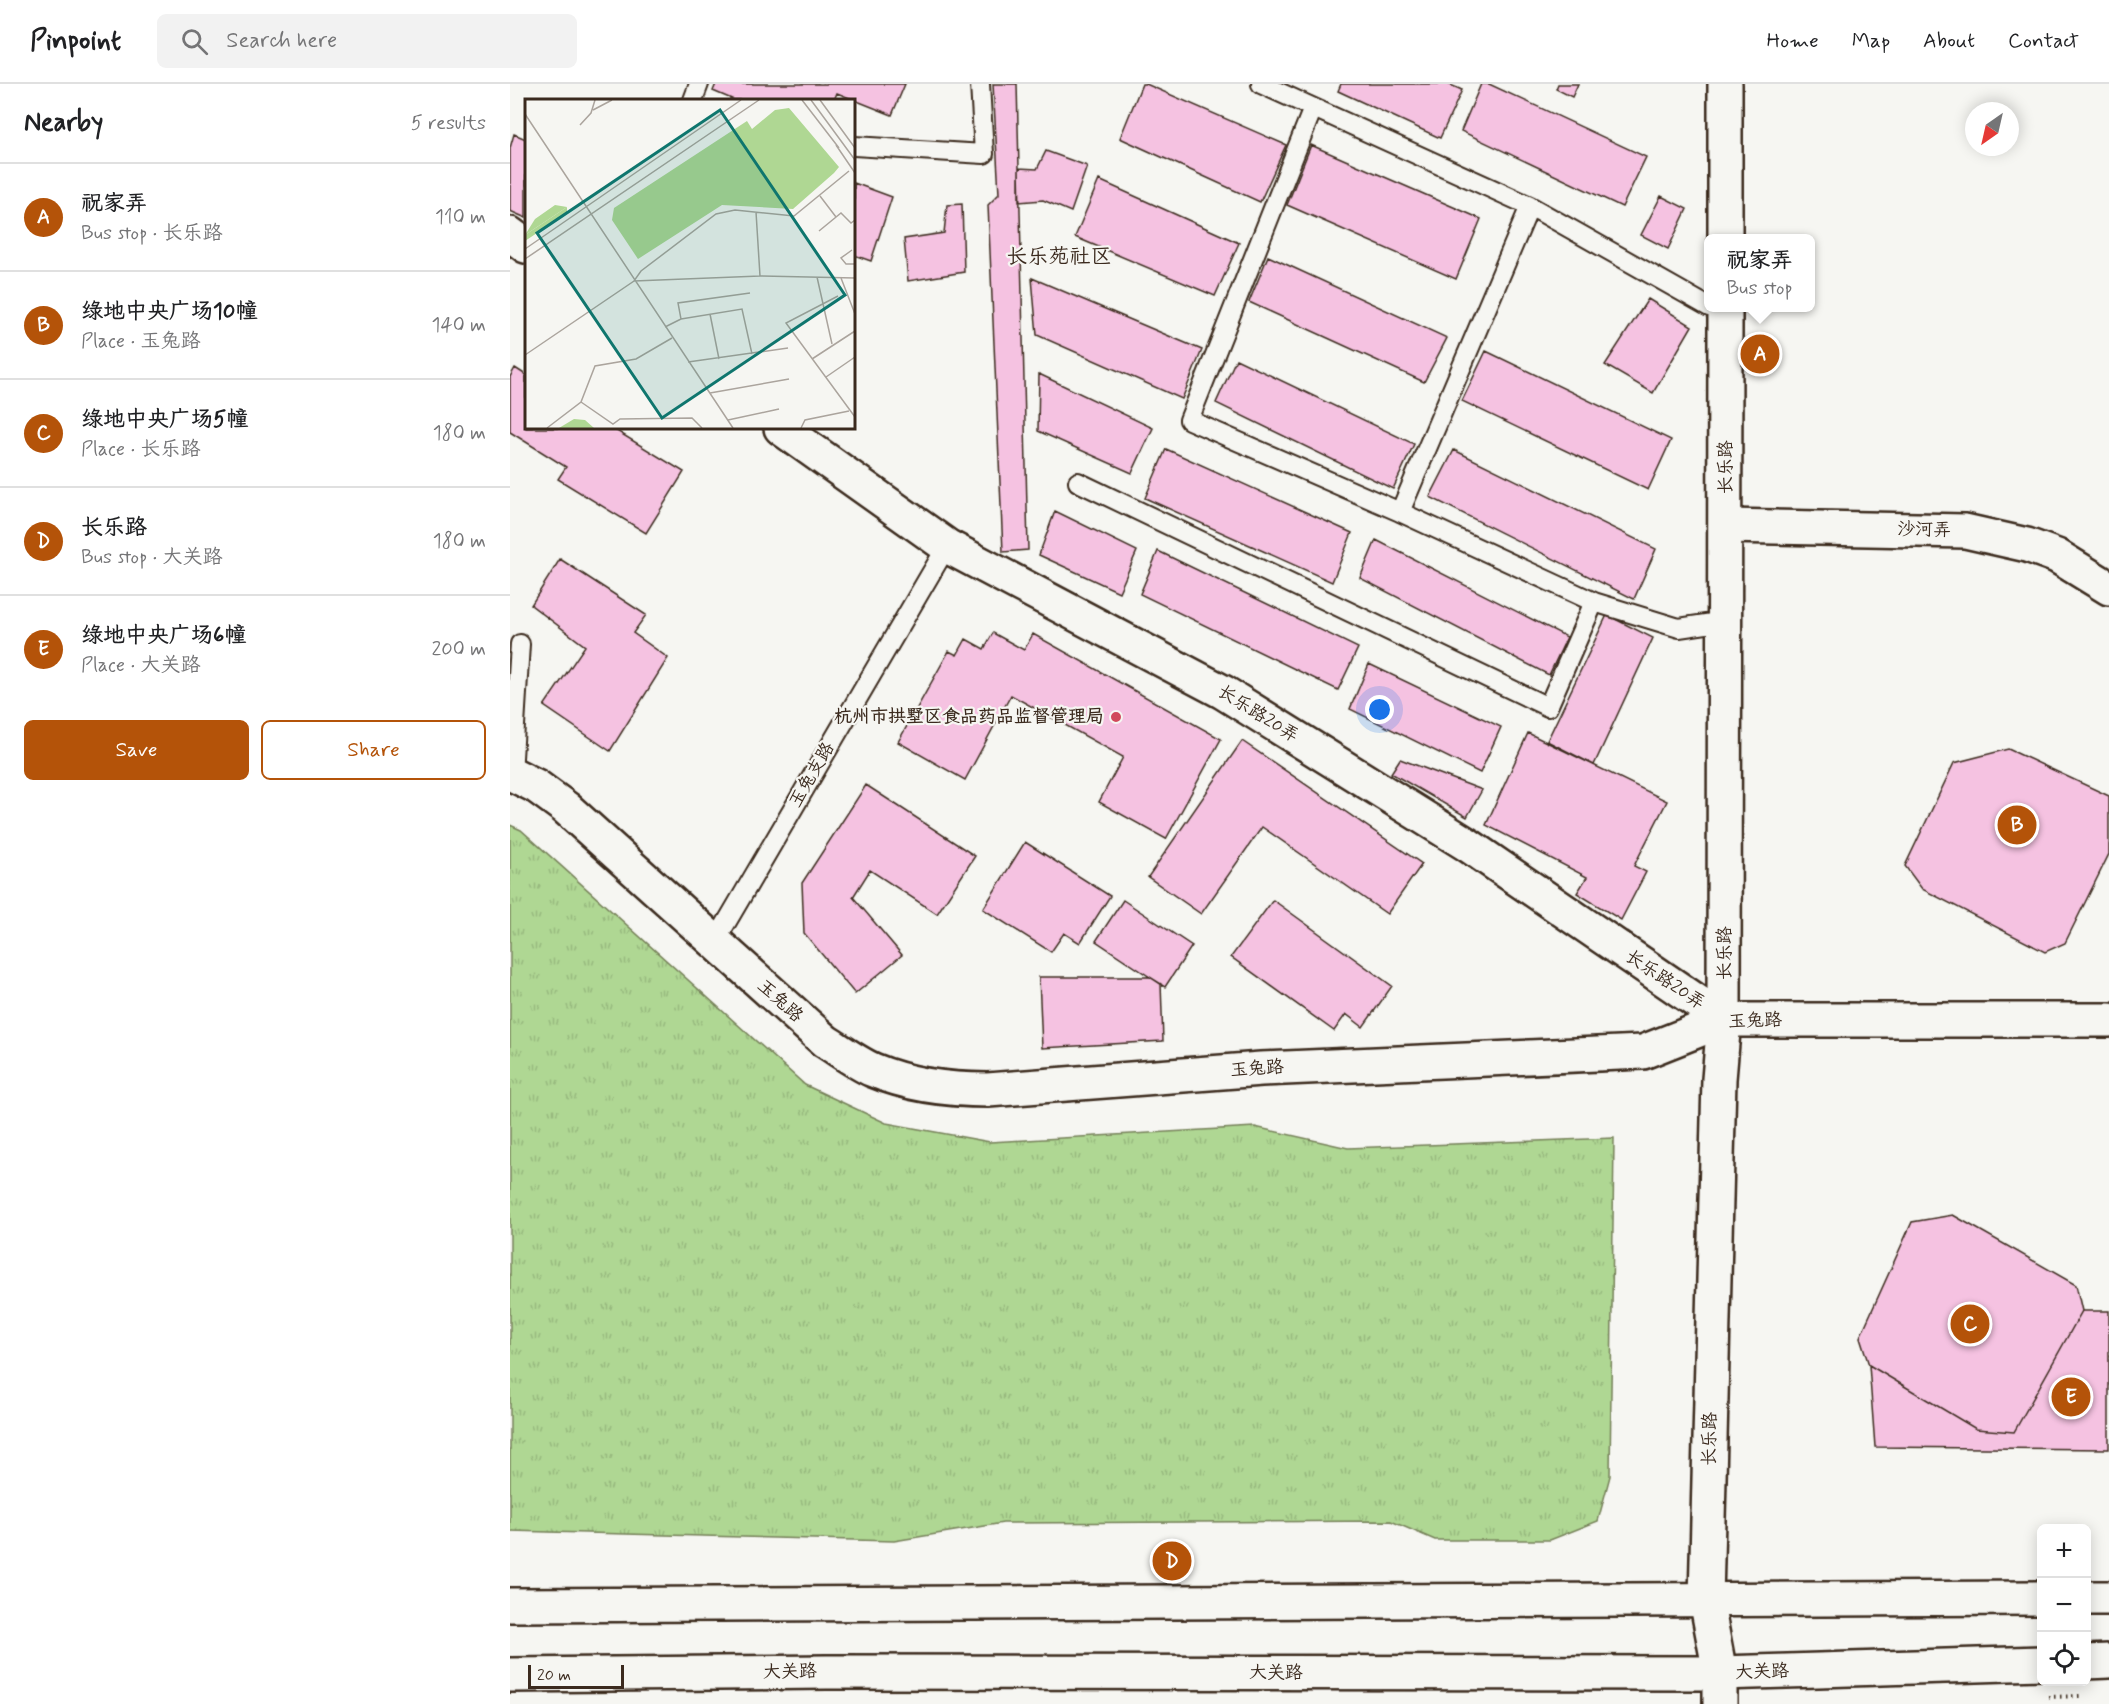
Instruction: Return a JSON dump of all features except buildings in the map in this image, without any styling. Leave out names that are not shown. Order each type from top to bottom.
[{"type":"street","points":[[1725,84],[1725,234]]},
{"type":"street","points":[[510,234],[525,245]]},
{"type":"street","name":"长乐路","points":[[1717,312],[1726,526],[1724,1020],[1719,1079],[1706,1599],[1720,1689]]},
{"type":"street","name":"长乐路20弄","points":[[782,429],[947,546],[1223,692],[1468,845],[1724,1020]]},
{"type":"street","name":"沙河弄","points":[[1726,526],[1965,531],[2027,545],[2057,556],[2109,588]]},
{"type":"street","name":"玉兔路","points":[[511,773],[537,786],[566,808],[825,1041],[872,1070],[922,1084],[958,1090],[988,1090],[1262,1069],[1643,1052],[1724,1020],[2109,1020]]},
{"type":"street","points":[[510,1605],[2037,1598]]},
{"type":"street","points":[[2091,1598],[2109,1598]]},
{"type":"street","points":[[2091,1662],[2109,1661]]},
{"type":"street","name":"大关路","points":[[510,1675],[827,1672],[1720,1689],[2037,1664]]},
{"type":"lane","points":[[693,99],[699,84]]},
{"type":"lane","points":[[855,146],[984,154],[980,84]]},
{"type":"lane","points":[[1261,84],[1530,206],[1704,303]]},
{"type":"lane","points":[[1313,108],[1189,420],[1400,512],[1594,602],[1679,627],[1726,621]]},
{"type":"lane","points":[[1400,512],[1530,206]]},
{"type":"lane","points":[[1078,482],[1548,707],[1594,602]]},
{"type":"lane","name":"玉兔支路","points":[[715,942],[947,546]]},
{"type":"lane","points":[[511,773],[520,644]]},
{"type":"green space","points":[[510,825],[521,830],[805,1085],[886,1123],[990,1142],[1255,1127],[1348,1148],[1614,1138],[1610,1476],[1598,1521],[1550,1540],[1435,1540],[1391,1521],[1003,1523],[894,1541],[510,1531]]},
{"type":"place","name":"祝家弄","points":[[1760,354]]},
{"type":"place","name":"杭州市拱墅区食品药品监督管理局","points":[[1116,717]]},
{"type":"place","name":"绿地中央广场10幢","points":[[2017,825]]},
{"type":"place","name":"绿地中央广场5幢","points":[[1970,1324]]},
{"type":"place","name":"绿地中央广场6幢","points":[[2071,1397]]},
{"type":"place","name":"长乐路","points":[[1172,1561]]},
{"type":"district","name":"长乐苑社区","points":[[1059,257]]}]
